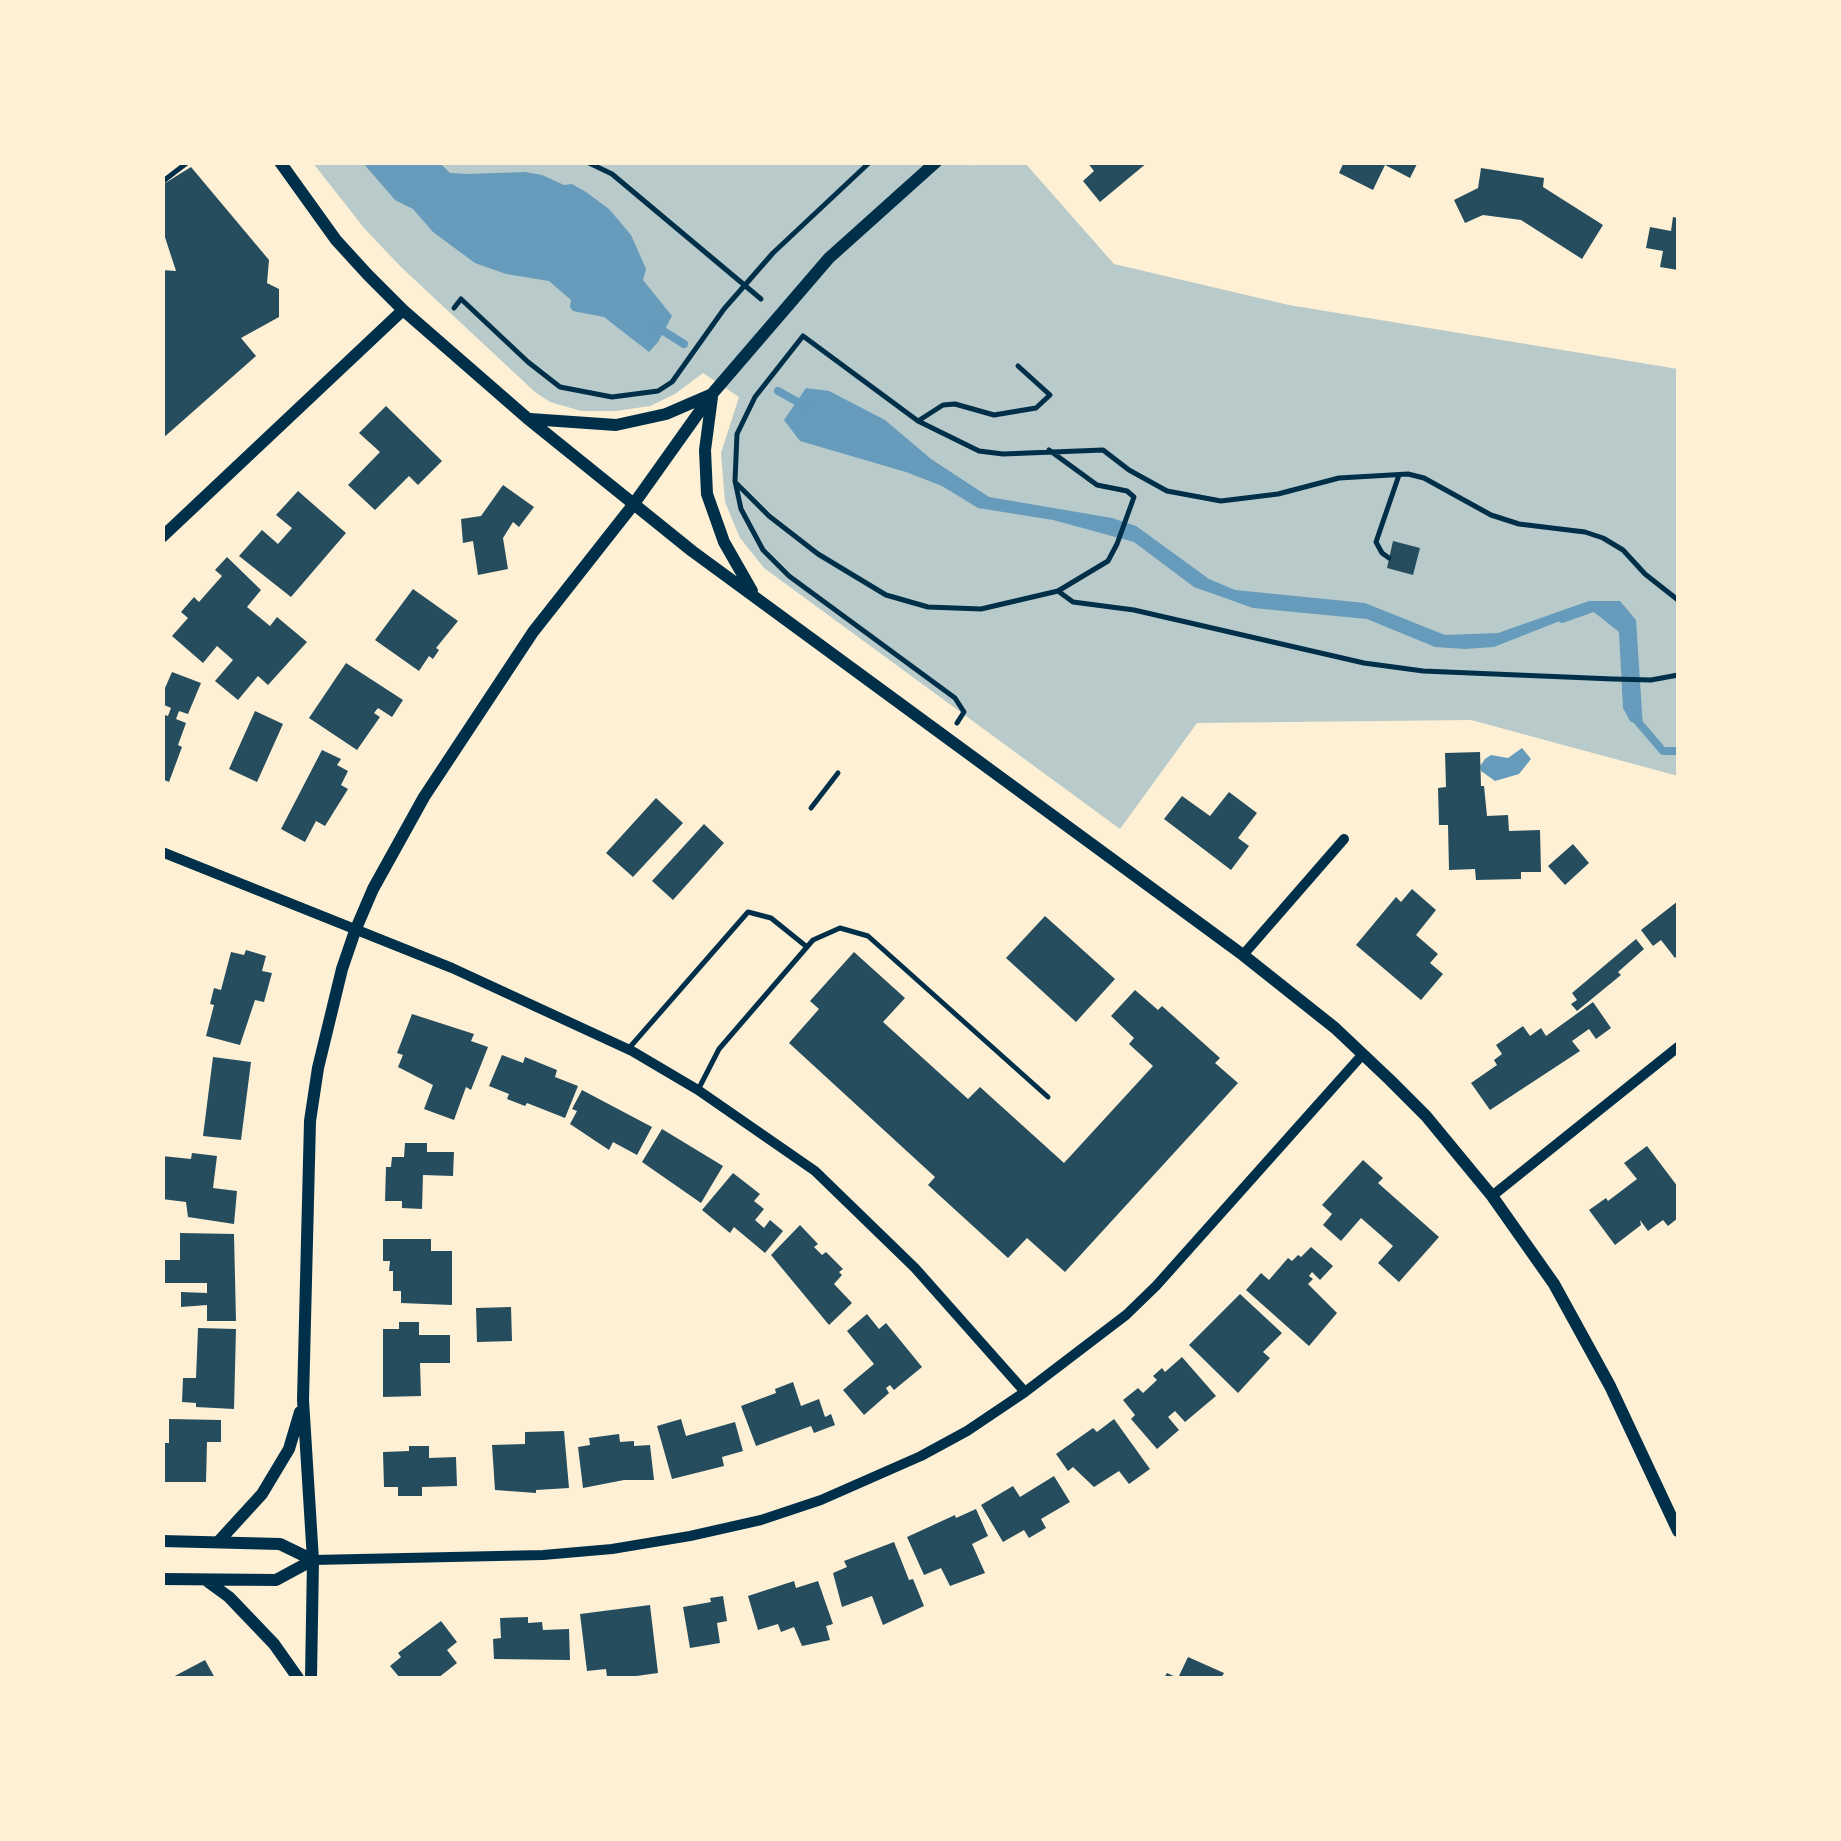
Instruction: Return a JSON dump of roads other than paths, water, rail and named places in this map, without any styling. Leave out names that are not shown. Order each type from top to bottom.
[{"type":"street","points":[[280,162],[336,240],[402,310],[632,505],[1243,956],[1363,1054],[1426,1116],[1524,1238],[1573,1317],[1678,1532]]},
{"type":"street","points":[[311,1678],[312,1560],[304,1400],[310,1121],[318,1068],[355,931],[373,889],[435,780],[532,632],[632,505],[712,394],[816,270],[936,162]]},
{"type":"street","points":[[162,537],[402,310]]},
{"type":"street","points":[[527,418],[616,425],[666,414],[712,394]]},
{"type":"street","points":[[712,394],[705,450],[708,494],[724,542],[756,598]]},
{"type":"street","points":[[1243,956],[1344,840]]},
{"type":"street","points":[[162,852],[452,968],[628,1049],[698,1090],[815,1171],[915,1268],[1025,1392]]},
{"type":"street","points":[[1492,1196],[1678,1046]]},
{"type":"street","points":[[162,1579],[276,1580],[312,1560],[578,1552],[690,1536],[761,1520],[822,1500],[906,1464],[967,1431],[1096,1340],[1156,1286],[1363,1054]]},
{"type":"street","points":[[219,1541],[262,1494],[289,1449],[304,1400]]},
{"type":"street","points":[[162,1541],[280,1544],[312,1560]]},
{"type":"street","points":[[205,1580],[230,1597],[274,1644],[298,1678]]},
{"type":"lane","points":[[162,182],[188,162]]},
{"type":"lane","points":[[628,1049],[748,912],[771,918],[807,947]]},
{"type":"lane","points":[[698,1090],[719,1049],[812,940],[840,928],[868,936],[1048,1097]]},
{"type":"water","points":[[363,163],[440,163],[450,173],[467,174],[525,172],[572,184],[586,192],[609,209],[631,235],[646,269],[643,280],[672,316],[658,342],[649,352],[604,317],[573,311],[571,300],[549,281],[506,274],[475,263],[433,232],[413,209],[395,200]]},
{"type":"water","points":[[806,388],[829,391],[885,420],[931,459],[989,497],[1112,518],[1136,526],[1209,579],[1235,590],[1365,603],[1445,635],[1498,633],[1589,601],[1620,601],[1636,620],[1643,728],[1630,721],[1623,708],[1619,632],[1590,609],[1494,647],[1465,649],[1435,647],[1367,619],[1253,608],[1194,587],[1134,542],[1053,520],[978,508],[942,486],[906,472],[800,441],[784,420]]},
{"type":"water","points":[[1522,748],[1531,759],[1519,774],[1495,781],[1481,771],[1480,766],[1491,755],[1508,758]]},
{"type":"waterway","points":[[657,327],[684,344]]},
{"type":"waterway","points":[[778,391],[805,406]]},
{"type":"waterway","points":[[1562,619],[1596,607]]},
{"type":"waterway","points":[[1639,723],[1663,751],[1678,751]]}]
